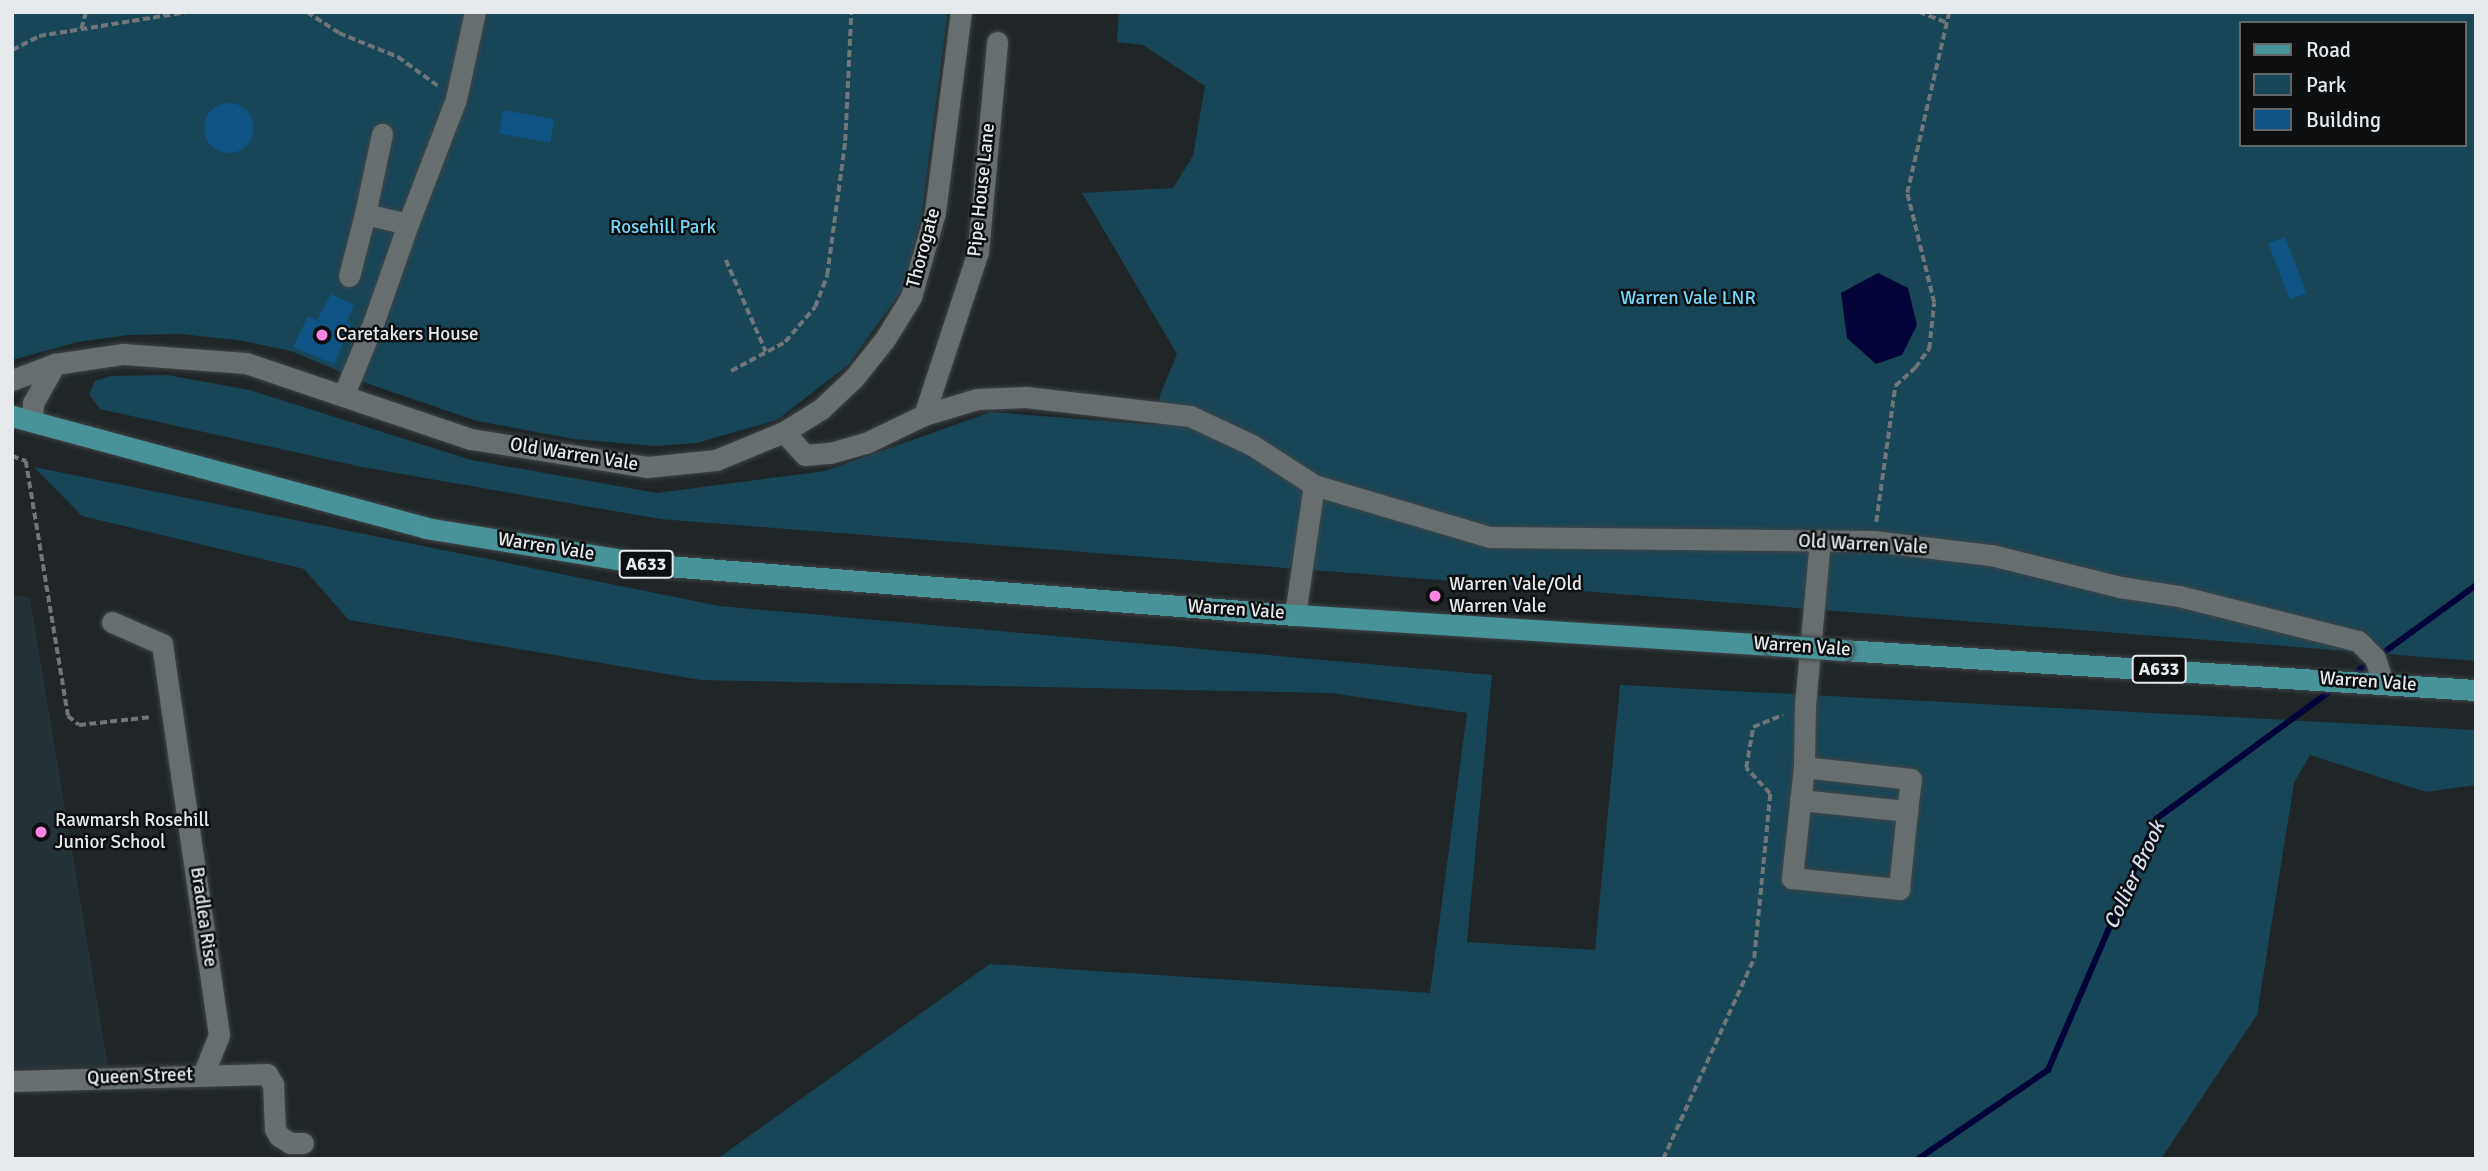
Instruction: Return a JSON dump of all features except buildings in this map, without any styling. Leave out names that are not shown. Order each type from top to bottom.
[{"type":"main road","name":"Warren Vale","points":[[18,419],[426,528],[655,565],[1295,615],[2476,690]]},
{"type":"street","points":[[344,394],[374,321],[456,99],[475,12]]},
{"type":"street","name":"Thorogate","points":[[784,432],[821,409],[854,378],[885,339],[911,297],[935,212],[961,12]]},
{"type":"street","name":"Pipe House Lane","points":[[924,415],[978,252],[997,42]]},
{"type":"street","points":[[349,276],[382,134]]},
{"type":"street","points":[[365,214],[408,224]]},
{"type":"street","name":"Old Warren Vale","points":[[12,380],[55,364],[88,357],[123,354],[246,363],[471,439],[647,467],[716,460],[784,432],[805,455],[830,453],[866,443],[924,415],[977,399],[1026,397],[1190,416],[1252,445],[1314,485],[1490,537],[1873,541],[1991,555],[2120,587],[2179,596],[2358,641],[2375,659],[2383,683]]},
{"type":"street","points":[[18,419],[33,403],[55,364]]},
{"type":"street","points":[[1295,615],[1314,485]]},
{"type":"street","points":[[1804,767],[1911,779],[1899,889],[1792,878],[1804,767],[1805,705],[1820,541]]},
{"type":"street","name":"Bradlea Rise","points":[[112,622],[162,644],[219,1035],[203,1075]]},
{"type":"street","points":[[1800,800],[1907,811]]},
{"type":"street","name":"Queen Street","points":[[12,1081],[267,1074],[273,1084],[275,1129],[279,1136],[290,1143],[303,1143]]},
{"type":"path","points":[[81,29],[86,12]]},
{"type":"path","points":[[12,50],[39,36],[187,12]]},
{"type":"path","points":[[307,12],[339,33],[398,57],[456,99]]},
{"type":"path","points":[[731,371],[785,342],[815,307],[827,275],[845,141],[851,12]]},
{"type":"path","points":[[1919,12],[1947,23]]},
{"type":"path","points":[[1873,541],[1895,386],[1915,368],[1929,349],[1934,303],[1907,193],[1949,12]]},
{"type":"path","points":[[726,260],[766,352]]},
{"type":"path","points":[[12,456],[26,461],[68,716],[79,725],[91,725],[174,714]]},
{"type":"path","points":[[1662,1159],[1754,958],[1770,794],[1746,768],[1753,727],[1805,705]]},
{"type":"shaded area","points":[[1878,273],[1908,288],[1917,325],[1902,355],[1876,364],[1847,338],[1841,293]]},
{"type":"shaded area","name":"Rawmarsh Rosehill Junior School","points":[[12,595],[30,598],[108,1066],[12,1069]]},
{"type":"green space","name":"Rosehill Park","points":[[12,12],[947,12],[947,17],[921,219],[903,289],[848,365],[777,420],[696,443],[655,446],[574,439],[477,421],[372,385],[291,351],[238,340],[180,334],[128,335],[78,342],[12,360]]},
{"type":"green space","name":"Warren Vale LNR","points":[[1119,12],[2476,12],[2476,661],[660,519],[362,467],[100,409],[89,394],[95,381],[111,376],[167,375],[249,390],[471,460],[657,493],[825,471],[991,412],[1157,425],[1160,395],[1177,354],[1082,193],[1173,188],[1193,156],[1205,86],[1143,45],[1117,42]]},
{"type":"green space","points":[[34,467],[719,606],[1492,675],[1467,942],[1595,950],[1620,685],[2476,730],[2476,785],[2426,792],[2310,755],[2294,783],[2257,1015],[2161,1159],[717,1159],[990,964],[1430,993],[1467,713],[1331,693],[701,680],[349,620],[304,569],[82,516]]},
{"type":"waterway","name":"Collier Brook","points":[[2350,677],[2476,585]]},
{"type":"waterway","name":"Collier Brook","points":[[1918,1159],[2048,1070],[2156,819],[2336,687]]},
{"type":"place","name":"Caretakers House","points":[[322,335]]},
{"type":"place","name":"Warren Vale/Old Warren Vale","points":[[1435,596]]},
{"type":"place","name":"Rawmarsh Rosehill Junior School","points":[[41,832]]}]
